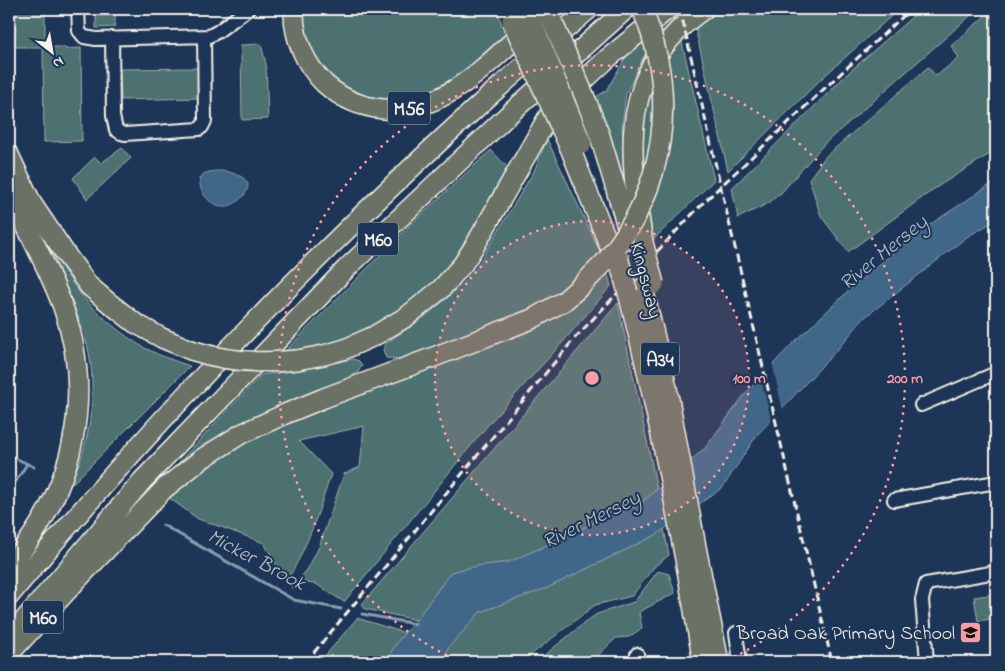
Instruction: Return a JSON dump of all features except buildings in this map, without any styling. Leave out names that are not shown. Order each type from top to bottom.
[{"type":"highway","name":"M56","points":[[294,9],[297,36],[305,57],[315,73],[339,95],[360,105],[378,109],[406,108],[430,102],[451,92],[476,75],[548,9]]},
{"type":"highway","name":"Kingsway","points":[[527,9],[576,146],[606,215],[627,252]]},
{"type":"highway","name":"Kingsway","points":[[548,9],[600,136],[636,292],[666,384],[667,432]]},
{"type":"highway","name":"M60","points":[[9,596],[56,538],[120,465],[229,349],[328,248],[482,103],[589,9]]},
{"type":"highway","name":"M60","points":[[9,638],[142,481],[339,276],[507,116],[626,9]]},
{"type":"highway","name":"M60","points":[[9,654],[165,488],[209,454],[241,434],[285,414],[532,319],[564,300],[590,278],[617,247],[642,204],[651,180],[661,138],[662,92],[656,55],[642,9]]},
{"type":"highway","points":[[9,155],[32,204],[66,256],[89,286],[135,323],[162,338],[204,355],[266,363],[324,355],[345,349],[374,336],[406,317],[441,289],[463,264],[481,237],[552,110],[668,9]]},
{"type":"highway","points":[[627,252],[639,219],[634,170],[633,125],[641,89],[650,68],[662,48],[693,16],[704,9]]},
{"type":"highway","points":[[508,13],[576,146]]},
{"type":"highway","points":[[9,186],[64,309],[74,351],[78,410],[70,452],[59,485],[41,522],[9,569]]},
{"type":"highway","name":"Kingsway","points":[[636,292],[641,345],[667,432],[691,553],[718,662]]},
{"type":"highway","name":"Kingsway","points":[[691,553],[703,662]]},
{"type":"street","points":[[78,9],[79,31],[83,36],[90,38],[204,37],[217,32],[248,9]]},
{"type":"street","points":[[112,38],[113,116],[116,130],[125,134],[199,129],[202,127],[205,121],[204,37]]},
{"type":"street","points":[[921,405],[996,373]]},
{"type":"street","points":[[894,500],[996,482]]},
{"type":"street","points":[[927,662],[922,600],[926,584],[996,572]]},
{"type":"street","points":[[736,633],[740,662]]},
{"type":"green space","points":[[16,9],[45,9],[45,47],[81,48],[82,141],[44,142],[43,47],[15,47]]},
{"type":"green space","points":[[301,9],[497,9],[505,35],[477,62],[432,93],[389,102],[347,93],[323,72],[304,39]]},
{"type":"green space","points":[[724,9],[899,9],[820,80],[728,171],[695,27],[716,12]]},
{"type":"green space","points":[[921,9],[978,9],[824,144],[781,193],[767,204],[738,218],[732,188],[847,74]]},
{"type":"green space","points":[[993,9],[996,9],[996,150],[934,189],[848,252],[821,216],[809,179],[825,157],[928,67],[936,76],[959,58],[951,46]]},
{"type":"green space","points":[[675,14],[676,17],[646,52],[626,94],[622,126],[632,201],[620,178],[594,98],[606,91],[627,55]]},
{"type":"green space","points":[[115,15],[115,27],[96,28],[96,16]]},
{"type":"green space","points":[[681,38],[714,180],[653,240],[648,210],[666,60]]},
{"type":"green space","points":[[261,44],[266,64],[268,119],[242,120],[241,45]]},
{"type":"green space","points":[[198,68],[199,98],[121,100],[120,69]]},
{"type":"green space","points":[[653,81],[654,104],[651,143],[644,175],[641,141],[643,111]]},
{"type":"green space","points":[[547,139],[601,254],[588,270],[555,296],[519,316],[403,359],[386,358],[383,350],[386,343],[439,305],[476,268],[534,171]]},
{"type":"green space","points":[[122,148],[131,158],[87,199],[73,178],[95,157],[101,163]]},
{"type":"green space","points":[[491,150],[509,169],[483,217],[447,272],[404,310],[344,342],[282,354],[410,225]]},
{"type":"green space","points":[[49,244],[80,293],[107,320],[127,337],[147,349],[190,366],[64,492],[80,461],[85,445],[91,412],[92,379],[83,330]]},
{"type":"green space","points":[[607,272],[611,286],[487,426],[344,602],[316,584],[304,583],[291,588],[307,570],[319,547],[344,474],[360,467],[364,426],[299,441],[331,474],[306,543],[286,582],[264,543],[198,519],[168,497],[220,456],[251,437],[372,387]]},
{"type":"green space","points":[[618,303],[657,489],[640,504],[509,562],[451,572],[416,620],[365,609],[362,604]]},
{"type":"green space","points":[[353,359],[359,361],[362,365],[358,372],[161,481],[261,375],[299,370]]},
{"type":"green space","points":[[664,529],[669,555],[654,567],[632,596],[595,605],[528,657],[525,662],[442,662],[449,647],[480,612],[547,588],[656,535]]},
{"type":"green space","points":[[658,571],[669,574],[675,593],[639,612],[642,628],[629,637],[616,638],[591,662],[536,662],[597,614],[634,602]]},
{"type":"green space","points":[[996,594],[996,618],[978,621],[974,597]]},
{"type":"green space","points":[[357,618],[405,633],[385,662],[320,662]]},
{"type":"water","points":[[226,171],[243,178],[247,182],[248,189],[237,202],[222,206],[214,204],[204,195],[199,179],[207,173]]},
{"type":"water","points":[[996,181],[996,220],[967,237],[864,318],[837,350],[757,435],[723,487],[656,535],[547,588],[480,612],[449,647],[442,662],[385,662],[398,641],[451,572],[509,562],[640,504],[705,448],[745,394],[792,344],[857,283],[917,233]]},
{"type":"pier","points":[[772,362],[783,411],[772,423],[760,375]]},
{"type":"waterway","name":"Micker Brook","points":[[9,455],[34,467]]},
{"type":"waterway","points":[[9,492],[27,464]]},
{"type":"waterway","name":"Micker Brook","points":[[163,525],[294,600],[341,609]]},
{"type":"waterway","name":"Micker Brook","points":[[362,614],[415,624]]},
{"type":"railway","points":[[680,9],[832,662]]},
{"type":"railway","points":[[306,662],[574,339],[703,203],[911,9]]},
{"type":"place","name":"Broad Oak Primary School","points":[[971,632]]},
{"type":"water label","name":"River Mersey","points":[[883,252]]},
{"type":"water label","name":"River Mersey","points":[[591,519]]}]
